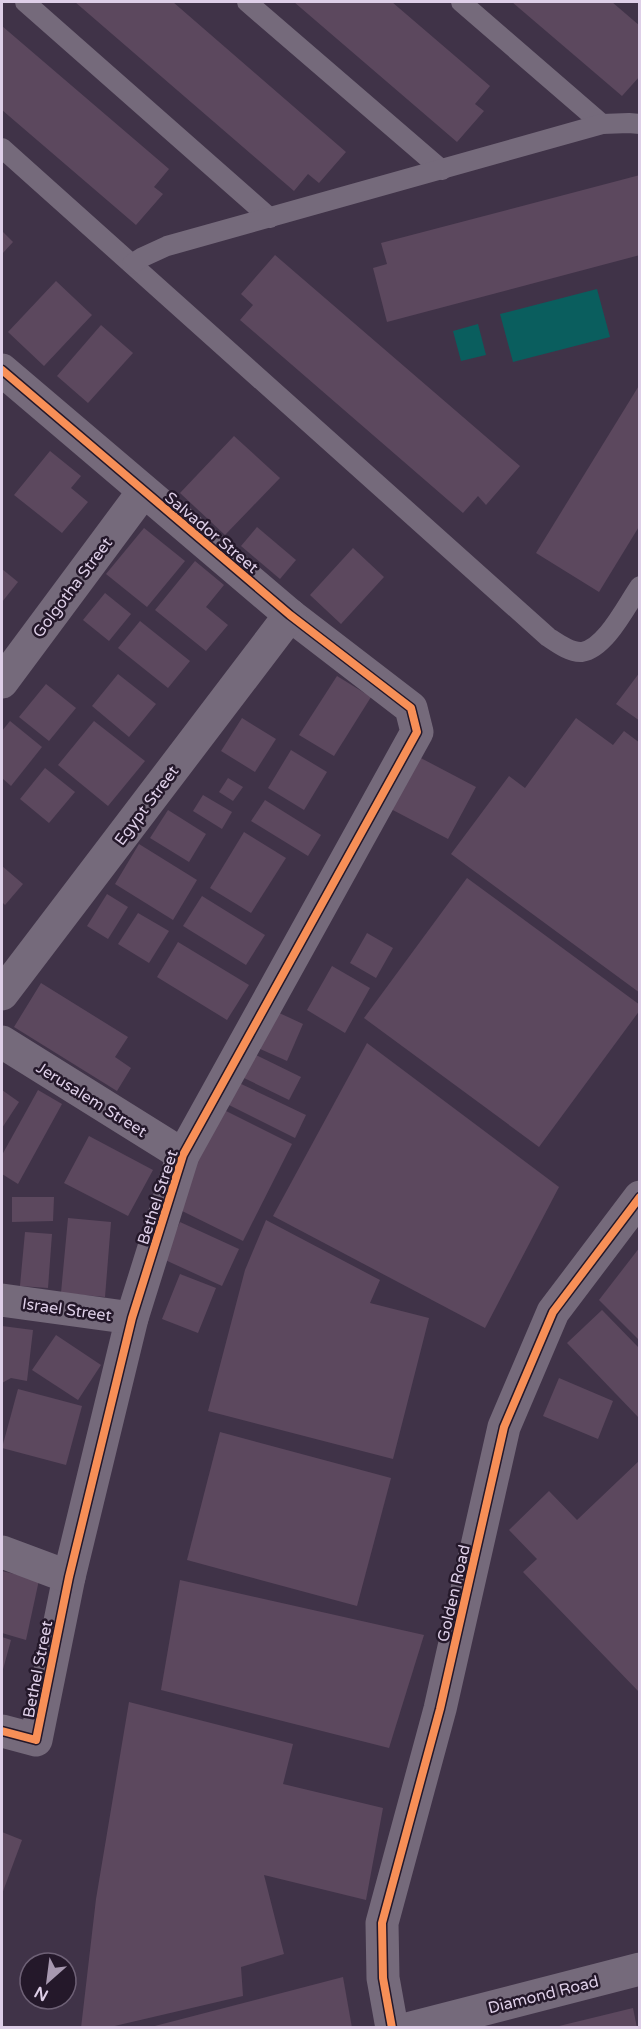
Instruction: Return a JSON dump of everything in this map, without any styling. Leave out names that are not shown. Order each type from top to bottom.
[{"type":"street","name":"Salvador Street","points":[[2,370],[290,615],[411,708]]},
{"type":"street","name":"Golgotha Street","points":[[2,681],[143,492]]},
{"type":"street","name":"Egypt Street","points":[[2,994],[290,615]]},
{"type":"street","name":"Bethel Street","points":[[2,1731],[36,1740],[69,1576],[132,1318],[183,1155],[417,732],[411,708]]},
{"type":"street","name":"Jerusalem Street","points":[[2,1042],[183,1155]]},
{"type":"street","name":"Golden Road","points":[[392,2028],[383,1978],[382,1923],[440,1709],[504,1427],[553,1312],[639,1197]]},
{"type":"street","name":"Israel Street","points":[[2,1300],[132,1318]]},
{"type":"street","points":[[2,1552],[69,1576]]},
{"type":"street","name":"Diamond Road","points":[[411,2028],[639,1969]]},
{"type":"lane","points":[[25,2],[270,218]]},
{"type":"lane","points":[[247,2],[442,170]]},
{"type":"lane","points":[[460,2],[602,124]]},
{"type":"lane","points":[[132,264],[167,246],[602,124],[639,124]]},
{"type":"lane","points":[[2,148],[548,637],[562,646],[580,652],[595,647],[604,638],[639,586]]},
{"type":"shaded area","points":[[597,289],[610,337],[513,362],[500,314]]},
{"type":"shaded area","points":[[478,324],[486,355],[461,361],[453,331]]},
{"type":"building","points":[[75,2],[173,2],[346,152],[319,183],[308,174],[294,191]]},
{"type":"building","points":[[294,2],[392,2],[490,86],[475,104],[484,111],[457,142]]},
{"type":"building","points":[[512,2],[612,2],[640,26],[640,76],[622,96]]},
{"type":"building","points":[[2,26],[169,169],[154,187],[163,194],[136,225],[2,110]]},
{"type":"building","points":[[640,175],[640,255],[387,322],[373,268],[387,264],[381,243]]},
{"type":"building","points":[[2,231],[13,242],[2,254]]},
{"type":"building","points":[[275,255],[520,466],[486,505],[478,496],[463,513],[240,320],[253,305],[241,294]]},
{"type":"building","points":[[56,281],[92,315],[44,366],[8,332]]},
{"type":"building","points":[[101,325],[133,353],[88,403],[57,376]]},
{"type":"building","points":[[640,384],[640,525],[599,592],[536,553]]},
{"type":"building","points":[[234,436],[280,478],[225,535],[180,493]]},
{"type":"building","points":[[50,451],[81,476],[71,488],[88,502],[62,533],[14,495]]},
{"type":"building","points":[[257,527],[296,560],[280,579],[241,546]]},
{"type":"building","points":[[144,528],[185,561],[147,607],[106,574]]},
{"type":"building","points":[[353,548],[384,577],[341,624],[310,595]]},
{"type":"building","points":[[195,561],[224,585],[206,607],[228,625],[206,651],[155,610]]},
{"type":"building","points":[[2,569],[18,582],[2,602]]},
{"type":"building","points":[[105,593],[131,614],[109,641],[83,620]]},
{"type":"building","points":[[140,621],[190,661],[168,688],[118,648]]},
{"type":"building","points":[[640,672],[640,721],[616,704]]},
{"type":"building","points":[[118,674],[156,704],[129,737],[92,706]]},
{"type":"building","points":[[337,676],[371,697],[334,756],[299,735]]},
{"type":"building","points":[[46,684],[76,708],[49,741],[19,717]]},
{"type":"building","points":[[242,718],[276,739],[255,772],[221,751]]},
{"type":"building","points":[[576,718],[613,745],[624,731],[640,743],[640,993],[451,854],[509,776],[525,788]]},
{"type":"building","points":[[10,721],[42,747],[11,786],[2,778],[2,731]]},
{"type":"building","points":[[94,721],[145,761],[108,806],[58,765]]},
{"type":"building","points":[[291,750],[327,772],[304,810],[268,788]]},
{"type":"building","points":[[417,756],[476,787],[448,839],[389,808]]},
{"type":"building","points":[[45,768],[75,792],[49,823],[20,799]]},
{"type":"building","points":[[228,778],[243,787],[233,801],[219,792]]},
{"type":"building","points":[[203,795],[232,812],[222,829],[193,811]]},
{"type":"building","points":[[265,800],[321,835],[308,856],[251,821]]},
{"type":"building","points":[[168,810],[206,834],[189,862],[150,838]]},
{"type":"building","points":[[244,832],[286,858],[251,913],[210,888]]},
{"type":"building","points":[[139,844],[197,880],[173,920],[115,884]]},
{"type":"building","points":[[2,866],[23,884],[5,905],[2,902]]},
{"type":"building","points":[[467,878],[640,1005],[640,1010],[539,1147],[364,1018]]},
{"type":"building","points":[[107,894],[128,907],[108,939],[87,926]]},
{"type":"building","points":[[202,896],[265,935],[246,965],[183,926]]},
{"type":"building","points":[[138,913],[169,931],[149,963],[118,944]]},
{"type":"building","points":[[367,933],[393,948],[376,978],[350,963]]},
{"type":"building","points":[[178,942],[249,985],[227,1020],[157,977]]},
{"type":"building","points":[[332,966],[370,988],[345,1033],[307,1010]]},
{"type":"building","points":[[41,983],[128,1037],[115,1057],[131,1068],[117,1091],[14,1027]]},
{"type":"building","points":[[275,1011],[303,1024],[287,1061],[258,1048]]},
{"type":"building","points":[[367,1043],[559,1187],[485,1328],[273,1216]]},
{"type":"building","points":[[256,1055],[301,1077],[289,1100],[244,1078]]},
{"type":"building","points":[[237,1082],[306,1115],[295,1138],[227,1104]]},
{"type":"building","points":[[2,1090],[19,1102],[2,1128]]},
{"type":"building","points":[[38,1090],[62,1104],[18,1184],[2,1174],[2,1155]]},
{"type":"building","points":[[224,1110],[292,1144],[243,1241],[174,1207]]},
{"type":"building","points":[[89,1136],[153,1170],[128,1216],[64,1183]]},
{"type":"building","points":[[12,1197],[54,1197],[53,1221],[12,1222]]},
{"type":"building","points":[[68,1218],[111,1222],[105,1297],[61,1293]]},
{"type":"building","points":[[266,1220],[380,1280],[370,1303],[429,1318],[393,1459],[208,1411],[245,1270]]},
{"type":"building","points":[[180,1222],[239,1249],[222,1286],[163,1259]]},
{"type":"building","points":[[25,1232],[52,1234],[48,1288],[20,1286]]},
{"type":"building","points":[[640,1247],[640,1341],[599,1300]]},
{"type":"building","points":[[180,1274],[216,1288],[198,1333],[162,1319]]},
{"type":"building","points":[[602,1310],[640,1349],[640,1419],[567,1343]]},
{"type":"building","points":[[2,1326],[33,1330],[27,1381],[11,1378],[2,1383]]},
{"type":"building","points":[[56,1335],[101,1365],[78,1400],[32,1370]]},
{"type":"building","points":[[559,1378],[613,1401],[598,1439],[543,1416]]},
{"type":"building","points":[[18,1389],[82,1406],[66,1465],[2,1448]]},
{"type":"building","points":[[220,1432],[391,1478],[357,1606],[187,1560]]},
{"type":"building","points":[[640,1460],[640,1693],[523,1572],[537,1559],[509,1530],[549,1491],[577,1520]]},
{"type":"building","points":[[2,1571],[39,1580],[26,1640],[2,1633]]},
{"type":"building","points":[[180,1580],[424,1635],[389,1748],[161,1690]]},
{"type":"building","points":[[2,1637],[11,1640],[2,1673]]},
{"type":"building","points":[[129,1702],[293,1744],[283,1784],[383,1808],[366,1900],[264,1875],[284,1954],[241,1967],[243,1996],[106,2028],[81,2028],[96,1899]]},
{"type":"building","points":[[2,1832],[22,1840],[2,1894]]},
{"type":"building","points":[[343,1977],[352,2028],[151,2028],[151,2027]]},
{"type":"building","points":[[633,2008],[637,2028],[555,2028],[555,2027]]},
{"type":"cycle path","points":[[2,370],[290,615],[411,708],[417,732],[183,1155],[132,1318],[69,1577],[36,1740],[2,1731]]},
{"type":"cycle path","points":[[392,2028],[383,1978],[382,1923],[440,1709],[504,1427],[553,1312],[640,1197]]}]
